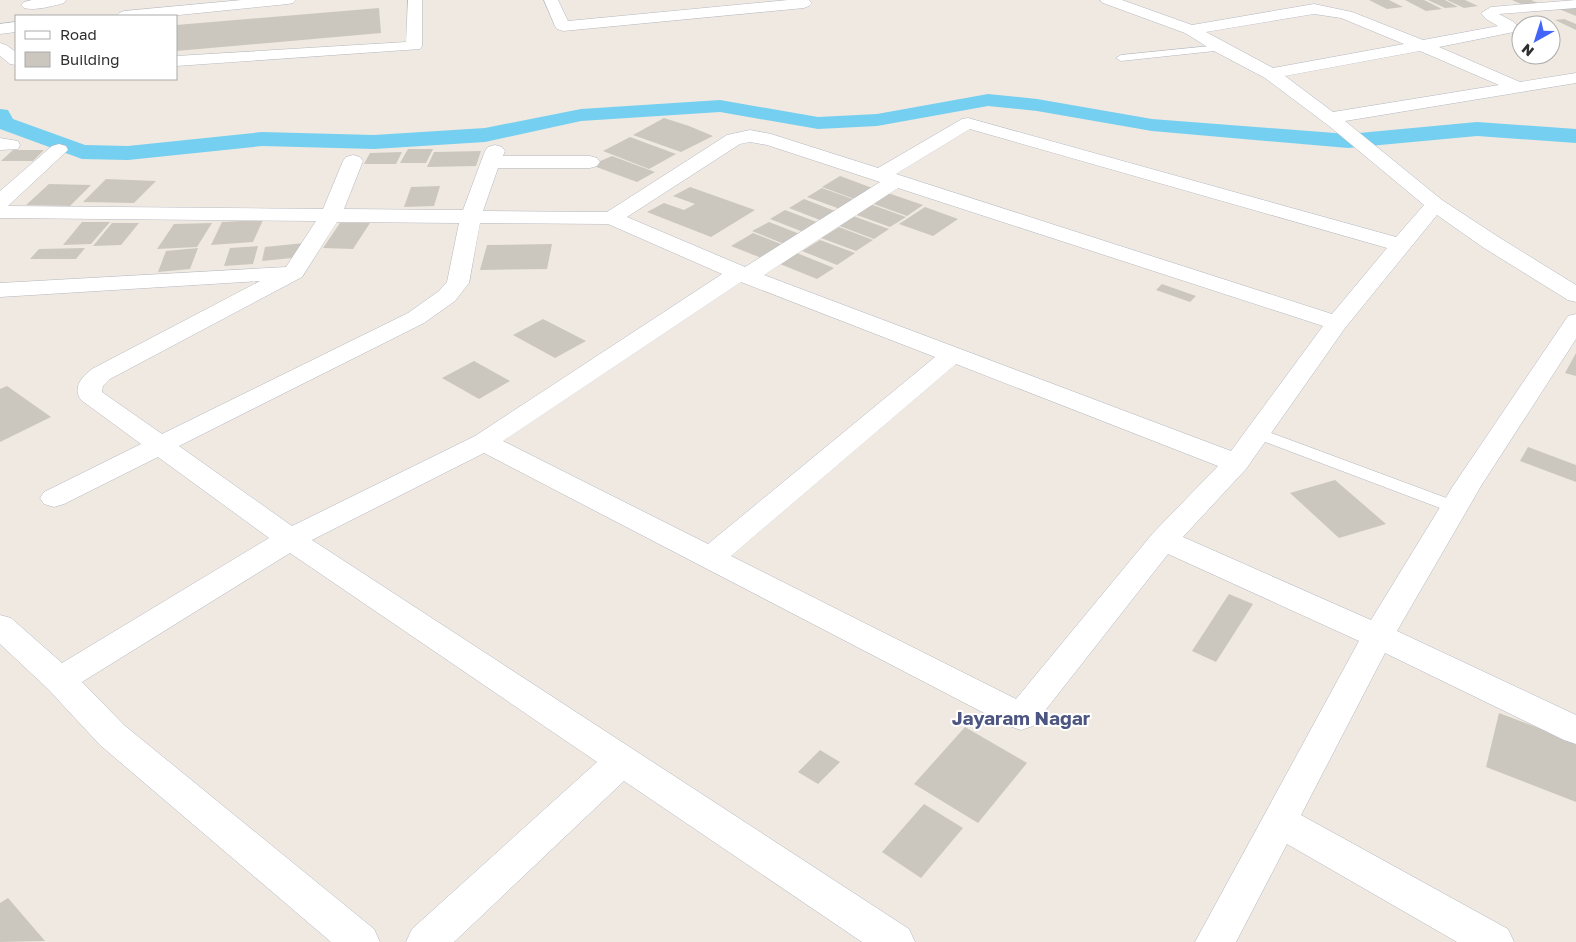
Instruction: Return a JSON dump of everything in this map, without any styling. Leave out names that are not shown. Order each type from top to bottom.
[{"type":"street","points":[[29,5],[59,0]]},
{"type":"street","points":[[134,15],[288,0]]},
{"type":"street","points":[[178,61],[414,46],[415,0]]},
{"type":"street","points":[[551,0],[563,26],[804,3],[800,0]]},
{"type":"street","points":[[1108,0],[1191,30],[1220,48],[1271,74],[1332,120],[1435,204],[1492,243],[1576,295]]},
{"type":"street","points":[[1271,74],[1508,29],[1510,27],[1508,25],[1491,16],[1489,13],[1492,10],[1576,3]]},
{"type":"street","points":[[1191,30],[1314,9],[1345,14],[1519,88]]},
{"type":"street","points":[[0,29],[15,27]]},
{"type":"street","points":[[0,48],[15,59]]},
{"type":"street","points":[[1332,120],[1576,78]]},
{"type":"street","points":[[60,680],[290,539],[484,442],[743,275],[968,123],[1400,245]]},
{"type":"street","points":[[611,218],[734,139],[750,136],[771,140],[1337,324]]},
{"type":"street","points":[[0,202],[59,150]]},
{"type":"street","points":[[54,498],[431,309],[448,296],[458,283],[470,218],[493,156],[590,162]]},
{"type":"street","points":[[353,161],[331,215],[294,272],[101,374],[91,383],[88,390],[90,395],[290,539],[621,762],[895,942]]},
{"type":"street","points":[[484,442],[1022,717],[1163,540],[1236,463],[1337,324],[1435,204]]},
{"type":"street","points":[[0,212],[611,218],[743,275],[1236,463]]},
{"type":"street","points":[[0,290],[294,272]]},
{"type":"street","points":[[1215,942],[1378,636],[1454,507],[1576,321]]},
{"type":"street","points":[[710,558],[952,355]]},
{"type":"street","points":[[1163,540],[1378,636],[1576,730]]},
{"type":"street","points":[[0,626],[60,680],[112,735],[360,942]]},
{"type":"street","points":[[426,942],[621,762]]},
{"type":"street","points":[[1280,822],[1494,942]]},
{"type":"lane","points":[[1121,58],[1220,48]]},
{"type":"lane","points":[[1258,433],[1454,507]]},
{"type":"building","points":[[1369,0],[1389,0],[1403,7],[1387,9]]},
{"type":"building","points":[[1405,0],[1424,0],[1442,9],[1426,11]]},
{"type":"building","points":[[1428,0],[1445,0],[1458,7],[1445,8]]},
{"type":"building","points":[[1447,0],[1465,0],[1478,6],[1464,8]]},
{"type":"building","points":[[1512,0],[1531,0],[1538,3],[1523,5]]},
{"type":"building","points":[[1576,6],[1576,16],[1559,9]]},
{"type":"building","points":[[379,8],[381,33],[178,51],[178,25]]},
{"type":"building","points":[[1561,19],[1576,24],[1576,30],[1561,23]]},
{"type":"building","points":[[664,118],[713,136],[681,152],[633,135]]},
{"type":"building","points":[[630,137],[676,154],[649,169],[603,151]]},
{"type":"building","points":[[408,149],[433,149],[426,163],[400,163]]},
{"type":"building","points":[[13,150],[44,150],[33,161],[1,161]]},
{"type":"building","points":[[481,151],[476,166],[427,167],[434,152]]},
{"type":"building","points":[[402,152],[396,164],[364,164],[370,153]]},
{"type":"building","points":[[612,156],[655,172],[637,182],[591,165]]},
{"type":"building","points":[[840,176],[875,189],[857,200],[822,187]]},
{"type":"building","points":[[106,179],[156,181],[134,203],[83,202]]},
{"type":"building","points":[[49,184],[91,185],[70,206],[26,205]]},
{"type":"building","points":[[440,186],[434,206],[404,207],[411,187]]},
{"type":"building","points":[[690,187],[755,210],[711,237],[647,212],[664,203],[684,210],[695,204],[673,196]]},
{"type":"building","points":[[822,188],[858,201],[843,210],[807,197]]},
{"type":"building","points":[[888,193],[923,205],[907,216],[871,203]]},
{"type":"building","points":[[804,199],[840,213],[825,222],[789,208]]},
{"type":"building","points":[[870,204],[906,217],[890,227],[854,214]]},
{"type":"building","points":[[925,207],[958,219],[933,236],[899,224]]},
{"type":"building","points":[[785,210],[822,224],[806,233],[770,219]]},
{"type":"building","points":[[853,216],[889,229],[874,239],[837,225]]},
{"type":"building","points":[[263,220],[253,242],[211,245],[222,222]]},
{"type":"building","points":[[82,222],[110,222],[91,244],[63,245]]},
{"type":"building","points":[[769,222],[805,236],[789,246],[752,231]]},
{"type":"building","points":[[112,223],[139,223],[121,245],[93,246]]},
{"type":"building","points":[[212,223],[197,247],[157,249],[174,224]]},
{"type":"building","points":[[340,223],[370,223],[353,249],[323,248]]},
{"type":"building","points":[[839,227],[873,240],[856,251],[821,238]]},
{"type":"building","points":[[753,233],[786,246],[764,259],[731,246]]},
{"type":"building","points":[[820,240],[855,253],[837,265],[802,251]]},
{"type":"building","points":[[304,243],[302,257],[262,261],[265,247]]},
{"type":"building","points":[[552,244],[547,269],[480,270],[487,245]]},
{"type":"building","points":[[258,246],[253,264],[224,266],[230,248]]},
{"type":"building","points":[[85,248],[76,259],[30,259],[39,249]]},
{"type":"building","points":[[198,248],[190,269],[158,272],[166,251]]},
{"type":"building","points":[[797,253],[834,268],[817,279],[780,264]]},
{"type":"building","points":[[1162,284],[1196,296],[1190,302],[1156,290]]},
{"type":"building","points":[[543,319],[586,341],[555,358],[513,335]]},
{"type":"building","points":[[1576,353],[1576,376],[1565,373]]},
{"type":"building","points":[[474,361],[510,381],[479,399],[442,378]]},
{"type":"building","points":[[7,386],[51,417],[0,442],[0,389]]},
{"type":"building","points":[[1528,447],[1576,465],[1576,482],[1520,461]]},
{"type":"building","points":[[1335,480],[1386,524],[1339,538],[1290,493]]},
{"type":"building","points":[[1229,594],[1253,604],[1216,662],[1192,651]]},
{"type":"building","points":[[1499,713],[1576,742],[1576,802],[1486,767]]},
{"type":"building","points":[[965,727],[1027,763],[978,823],[914,784]]},
{"type":"building","points":[[820,750],[840,762],[818,784],[798,772]]},
{"type":"building","points":[[924,804],[963,828],[921,878],[882,852]]},
{"type":"building","points":[[8,898],[45,941],[0,942],[0,903]]},
{"type":"waterway","points":[[0,115],[4,123],[82,152],[128,153],[262,139],[374,142],[485,135],[581,115],[720,106],[818,123],[877,120],[988,100],[1037,105],[1152,125],[1348,141],[1477,129],[1576,136]]},
{"type":"district","name":"Jayaram Nagar","points":[[1021,717]]}]
